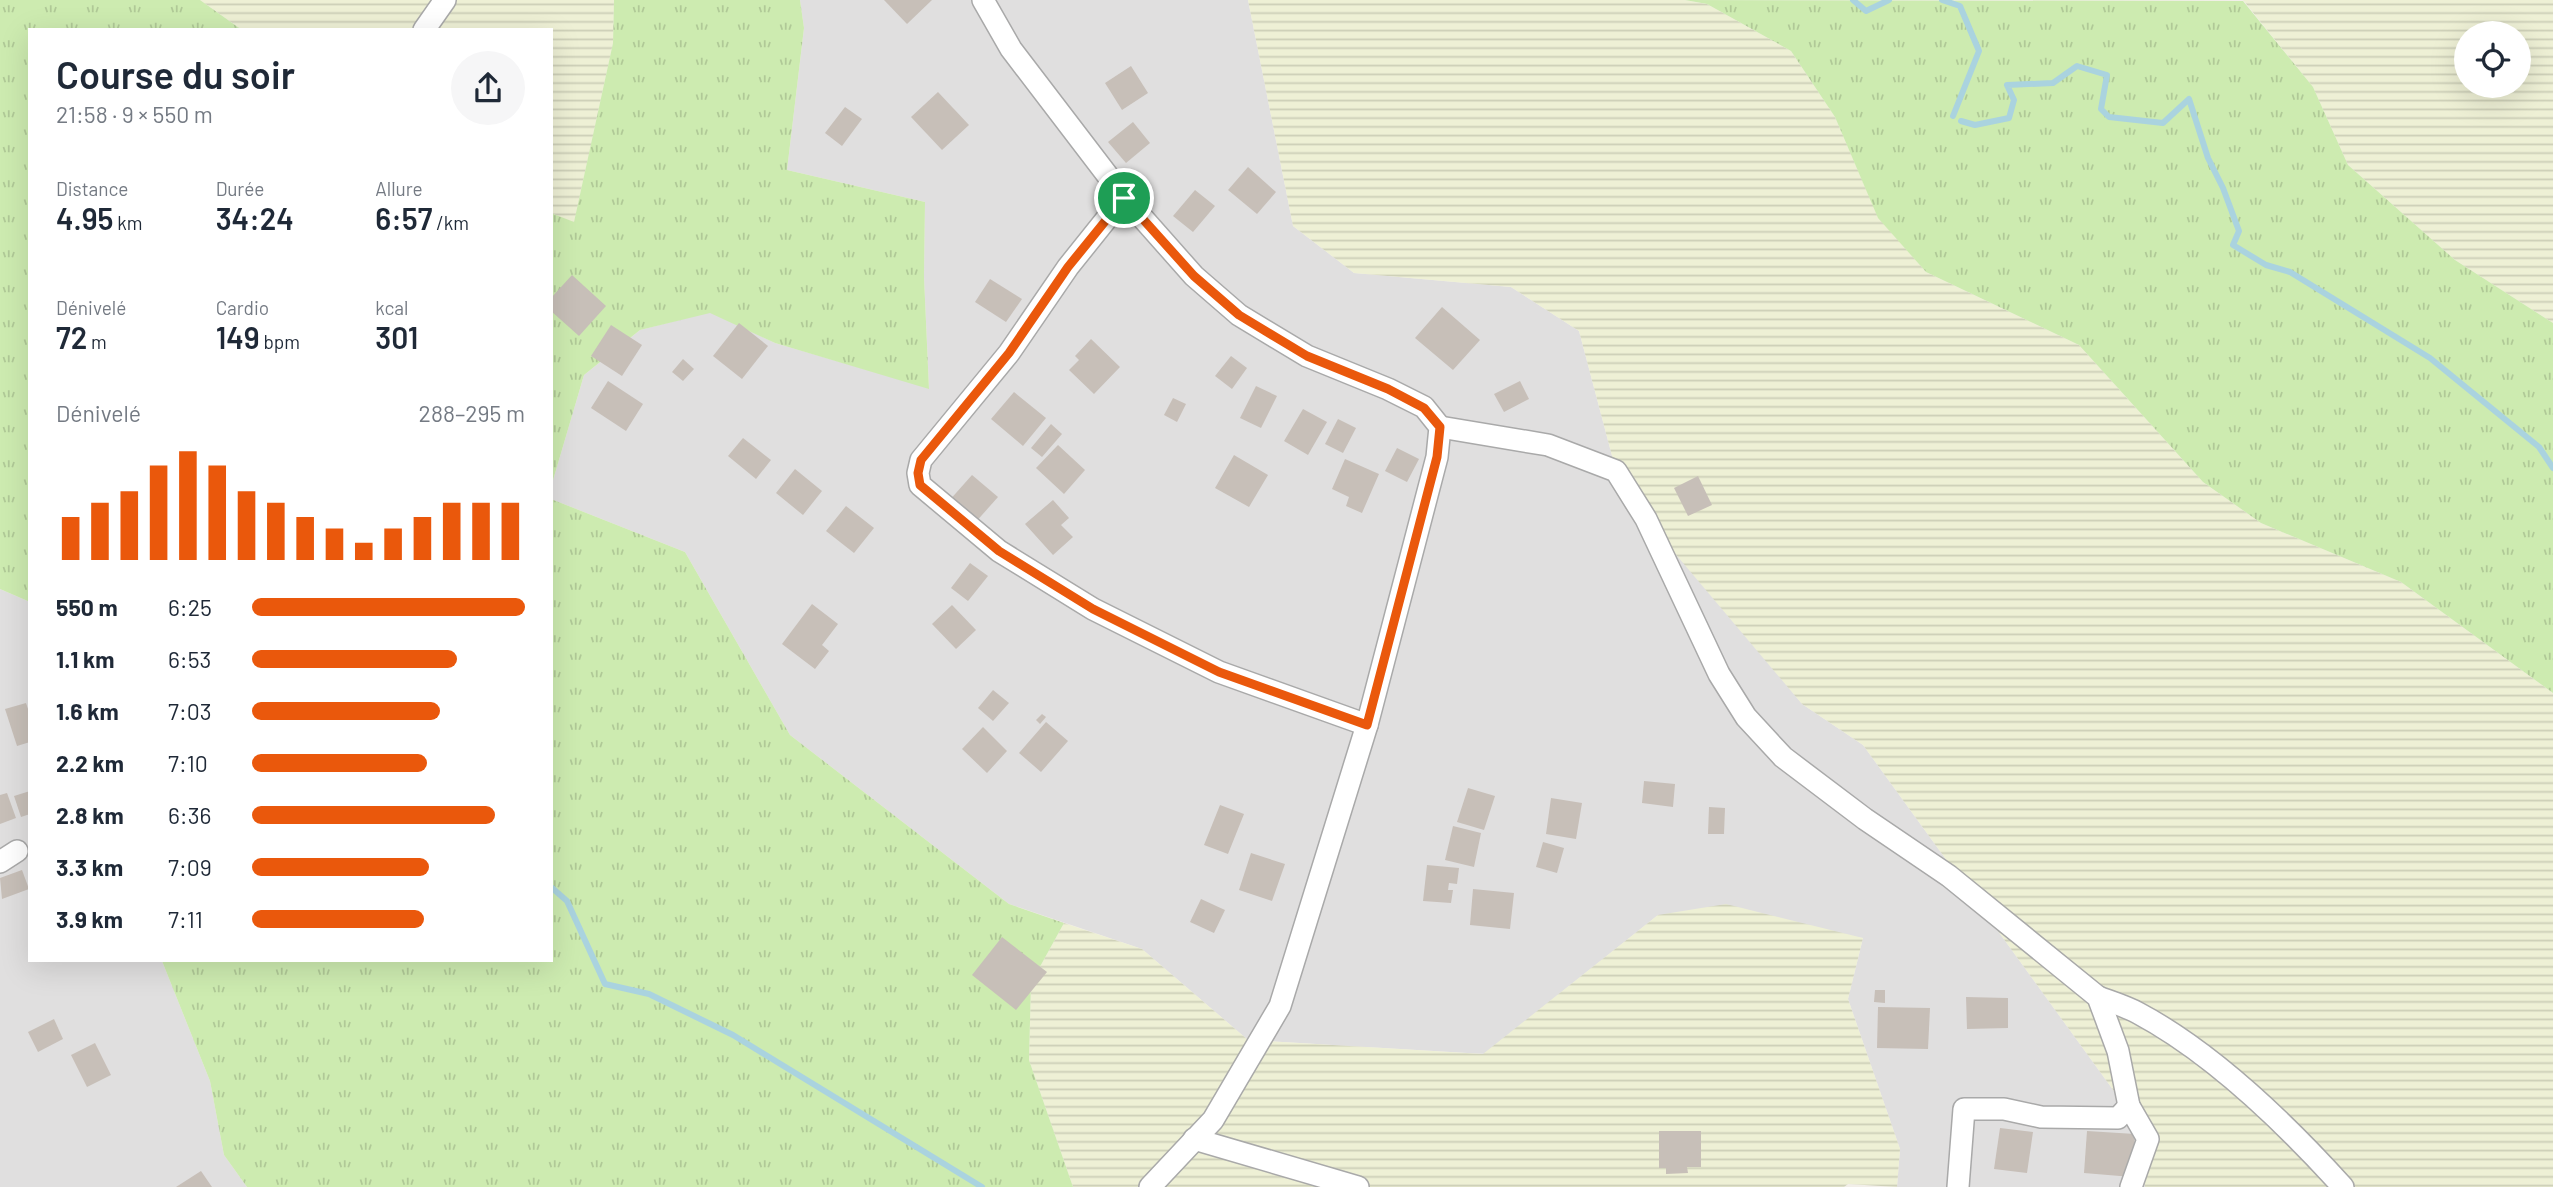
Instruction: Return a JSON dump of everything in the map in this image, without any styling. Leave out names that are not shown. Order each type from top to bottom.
[{"type":"street","points":[[425,28],[445,0]]},
{"type":"street","points":[[983,0],[1011,50],[1124,198],[1194,276],[1239,315],[1307,356],[1388,389],[1424,408],[1440,427],[1548,445],[1616,471],[1646,519],[1720,674],[1746,717],[1783,757],[1865,819],[1949,876],[2098,997],[2136,1012],[2208,1059],[2308,1147],[2343,1187]]},
{"type":"street","points":[[1124,198],[1068,267],[1009,353],[921,460],[918,473],[920,485],[999,551],[1093,609],[1219,672],[1367,725]]},
{"type":"street","points":[[1150,1187],[1213,1120],[1280,1006],[1367,725],[1437,457],[1440,427]]},
{"type":"street","points":[[2098,997],[2118,1051],[2129,1106],[2148,1139],[2131,1187]]},
{"type":"street","points":[[1958,1187],[1964,1109],[2004,1109],[2041,1117],[2118,1118],[2129,1106]]},
{"type":"street","points":[[1194,1139],[1358,1187]]},
{"type":"shaded area","points":[[800,0],[1248,0],[1293,226],[1354,273],[1511,287],[1579,331],[1616,471],[1802,704],[1863,745],[2140,1127],[2145,1187],[1897,1187],[1900,1149],[1848,999],[1863,938],[1658,915],[1484,1054],[1248,1040],[1142,949],[1009,904],[790,735],[685,552],[553,500],[553,480],[584,375],[640,330],[710,312],[775,343],[929,388],[924,277],[925,202],[787,170],[804,28]]},
{"type":"shaded area","points":[[0,589],[28,601],[28,962],[162,962],[210,1081],[224,1155],[247,1187],[0,1187]]},
{"type":"green space","points":[[0,0],[200,0],[239,28],[28,28],[28,601],[0,589]]},
{"type":"green space","points":[[200,0],[614,0],[613,43],[574,223],[553,214],[553,28],[239,28]]},
{"type":"green space","points":[[614,0],[800,0],[804,28],[787,170],[925,202],[924,277],[929,389],[775,343],[710,313],[640,330],[584,375],[553,480],[553,214],[574,222],[613,43]]},
{"type":"green space","points":[[1248,0],[1685,0],[1707,4],[1791,51],[1835,117],[1878,217],[1926,272],[2079,345],[2203,482],[2261,523],[2401,582],[2553,693],[2553,1187],[2145,1187],[2140,1127],[1863,745],[1802,704],[1646,519],[1616,471],[1579,331],[1511,287],[1354,273],[1293,226]]},
{"type":"green space","points":[[1685,0],[2243,1],[2313,87],[2348,165],[2455,260],[2553,323],[2553,693],[2401,582],[2261,523],[2203,482],[2079,345],[1926,272],[1878,218],[1835,117],[1791,51],[1707,4]]},
{"type":"green space","points":[[2243,0],[2553,0],[2553,323],[2455,260],[2348,165],[2313,87]]},
{"type":"green space","points":[[553,500],[685,552],[790,735],[1009,904],[1064,923],[1031,983],[1029,1060],[1073,1187],[247,1187],[224,1155],[210,1081],[162,962],[553,962]]},
{"type":"green space","points":[[1726,904],[1863,938],[1848,999],[1900,1149],[1897,1187],[1848,1184],[1844,1187],[1073,1187],[1029,1060],[1031,983],[1064,923],[1142,949],[1248,1040],[1483,1054],[1658,915]]},
{"type":"building","points":[[884,0],[932,0],[907,24]]},
{"type":"building","points":[[1131,66],[1148,93],[1122,110],[1105,83]]},
{"type":"building","points":[[938,92],[969,125],[942,150],[911,117]]},
{"type":"building","points":[[845,107],[862,119],[842,146],[825,133]]},
{"type":"building","points":[[1133,122],[1150,143],[1126,163],[1108,142]]},
{"type":"building","points":[[1248,167],[1276,192],[1257,214],[1228,190]]},
{"type":"building","points":[[1195,190],[1215,206],[1193,232],[1173,216]]},
{"type":"building","points":[[572,275],[606,306],[579,336],[553,313],[553,296]]},
{"type":"building","points":[[990,279],[1022,299],[1006,322],[975,302]]},
{"type":"building","points":[[1442,307],[1480,340],[1453,370],[1415,338]]},
{"type":"building","points":[[739,323],[768,346],[742,379],[713,356]]},
{"type":"building","points":[[611,325],[642,345],[622,376],[591,356]]},
{"type":"building","points":[[1091,339],[1120,367],[1094,394],[1069,370],[1079,360],[1075,356]]},
{"type":"building","points":[[1231,356],[1247,368],[1232,389],[1215,376]]},
{"type":"building","points":[[683,359],[694,369],[683,381],[672,372]]},
{"type":"building","points":[[608,381],[643,404],[626,431],[591,408]]},
{"type":"building","points":[[1520,381],[1529,399],[1504,412],[1494,394]]},
{"type":"building","points":[[1256,386],[1277,396],[1261,428],[1240,418]]},
{"type":"building","points":[[1014,392],[1046,418],[1023,446],[991,419]]},
{"type":"building","points":[[1173,398],[1186,404],[1177,422],[1164,415]]},
{"type":"building","points":[[1303,409],[1327,422],[1308,455],[1284,441]]},
{"type":"building","points":[[1338,419],[1356,428],[1343,453],[1325,444]]},
{"type":"building","points":[[1051,424],[1062,434],[1042,457],[1031,448]]},
{"type":"building","points":[[743,438],[771,460],[756,479],[728,456]]},
{"type":"building","points":[[1058,445],[1085,470],[1064,494],[1036,468]]},
{"type":"building","points":[[1397,448],[1419,459],[1407,482],[1385,471]]},
{"type":"building","points":[[1234,455],[1268,475],[1249,507],[1215,488]]},
{"type":"building","points":[[1345,459],[1379,474],[1362,513],[1346,506],[1349,497],[1332,489]]},
{"type":"building","points":[[795,469],[822,491],[803,515],[776,493]]},
{"type":"building","points":[[972,475],[998,497],[974,524],[948,502]]},
{"type":"building","points":[[1698,476],[1712,505],[1688,516],[1674,488]]},
{"type":"building","points":[[1053,500],[1069,518],[1061,525],[1073,537],[1053,555],[1025,524]]},
{"type":"building","points":[[846,506],[874,528],[854,553],[826,531]]},
{"type":"building","points":[[970,563],[988,576],[968,601],[951,588]]},
{"type":"building","points":[[812,604],[838,624],[822,645],[829,651],[815,669],[782,644]]},
{"type":"building","points":[[952,605],[976,630],[956,649],[932,624]]},
{"type":"building","points":[[993,690],[1009,703],[993,721],[978,708]]},
{"type":"building","points":[[26,703],[28,743],[17,746],[5,709]]},
{"type":"building","points":[[1042,714],[1046,717],[1040,724],[1036,720]]},
{"type":"building","points":[[1046,722],[1068,741],[1041,772],[1019,753]]},
{"type":"building","points":[[983,727],[1007,751],[987,773],[962,749]]},
{"type":"building","points":[[1644,781],[1675,784],[1673,807],[1642,803]]},
{"type":"building","points":[[1468,788],[1495,796],[1484,830],[1457,822]]},
{"type":"building","points":[[28,792],[28,815],[21,817],[14,796]]},
{"type":"building","points":[[7,793],[16,818],[0,824],[0,795]]},
{"type":"building","points":[[1551,798],[1582,803],[1576,839],[1546,834]]},
{"type":"building","points":[[1220,805],[1244,814],[1228,854],[1204,845]]},
{"type":"building","points":[[1709,807],[1725,808],[1724,834],[1708,834]]},
{"type":"building","points":[[1453,826],[1481,833],[1474,867],[1445,860]]},
{"type":"building","points":[[1543,842],[1564,848],[1557,873],[1536,867]]},
{"type":"building","points":[[1251,853],[1285,864],[1272,901],[1239,890]]},
{"type":"building","points":[[1427,865],[1459,868],[1457,884],[1449,883],[1448,890],[1453,890],[1451,903],[1423,901]]},
{"type":"building","points":[[22,870],[28,889],[2,899],[0,878]]},
{"type":"building","points":[[1473,889],[1514,893],[1510,929],[1470,925]]},
{"type":"building","points":[[1201,899],[1225,910],[1214,933],[1190,922]]},
{"type":"building","points":[[1002,937],[1047,972],[1016,1010],[972,975]]},
{"type":"building","points":[[1875,990],[1885,990],[1885,1003],[1874,1002]]},
{"type":"building","points":[[1966,997],[2008,998],[2008,1028],[1967,1029]]},
{"type":"building","points":[[1878,1007],[1930,1008],[1928,1049],[1877,1048]]},
{"type":"building","points":[[54,1019],[63,1039],[38,1052],[28,1032]]},
{"type":"building","points":[[95,1043],[111,1075],[87,1087],[71,1055]]},
{"type":"building","points":[[2000,1128],[2033,1132],[2027,1173],[1994,1169]]},
{"type":"building","points":[[1659,1131],[1701,1131],[1701,1167],[1687,1167],[1688,1173],[1666,1174],[1666,1168],[1659,1168]]},
{"type":"building","points":[[2087,1131],[2135,1134],[2132,1177],[2084,1173]]},
{"type":"building","points":[[201,1171],[212,1187],[176,1187]]},
{"type":"waterway","points":[[1853,0],[1866,11],[1889,0]]},
{"type":"waterway","points":[[1942,0],[1960,6],[1979,51],[1953,116]]},
{"type":"waterway","points":[[1961,121],[1975,125],[2009,118],[2014,100],[2007,85],[2053,83],[2077,66],[2107,75],[2101,109],[2109,117],[2163,123],[2189,99],[2208,158],[2239,231],[2233,245],[2266,265],[2290,272],[2430,358],[2539,447],[2553,468]]},
{"type":"waterway","points":[[553,889],[567,901],[605,984],[649,994],[733,1035],[982,1187]]},
{"type":"route","points":[[1124,198],[1194,276],[1239,315],[1307,356],[1388,389],[1424,408],[1440,427],[1437,457],[1367,725],[1219,672],[1093,609],[999,551],[920,485],[918,473],[921,460],[1009,353],[1068,267],[1124,198]]}]
